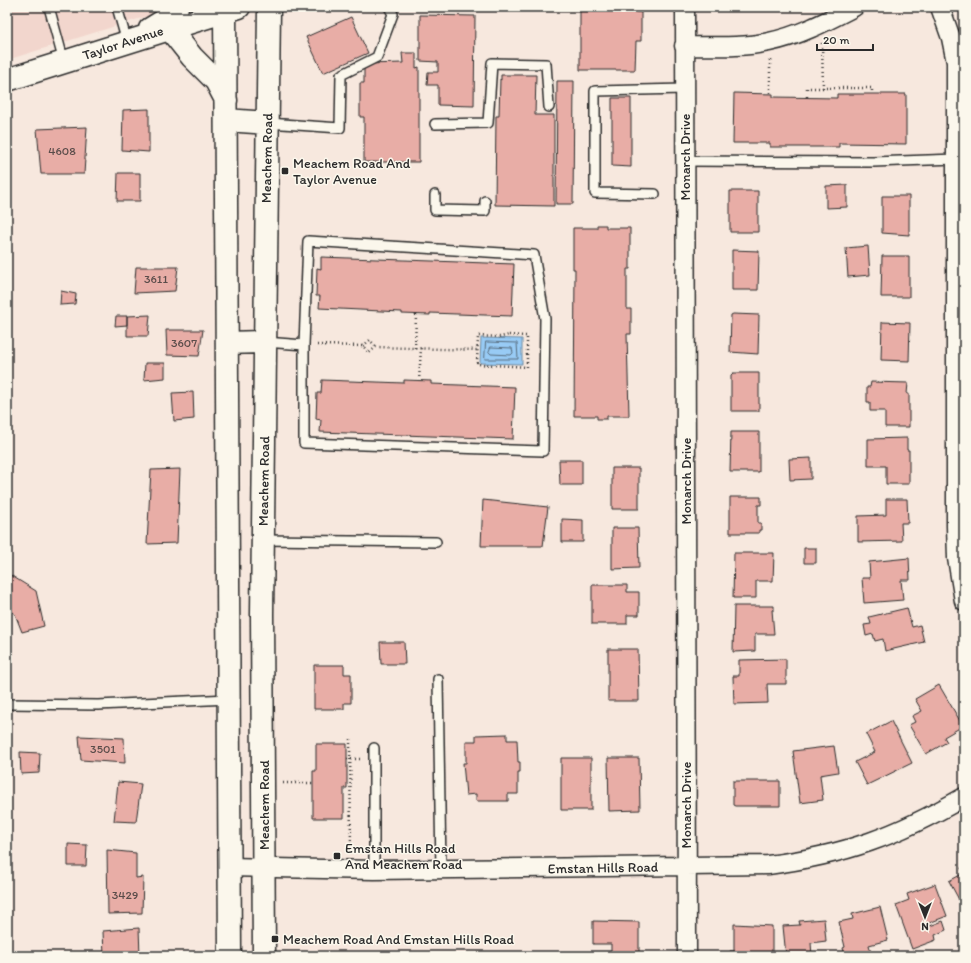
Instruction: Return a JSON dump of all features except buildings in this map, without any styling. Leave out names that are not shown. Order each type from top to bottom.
[{"type":"street","points":[[127,42],[163,21],[177,7]]},
{"type":"street","name":"Meachem Road","points":[[264,956],[262,614],[269,7]]},
{"type":"street","name":"Monarch Drive","points":[[685,7],[687,956]]},
{"type":"street","points":[[684,46],[737,46],[770,42],[821,24],[854,7]]},
{"type":"street","points":[[940,7],[951,38],[956,62],[956,526],[958,558],[964,601]]},
{"type":"street","name":"Taylor Avenue","points":[[7,80],[230,8]]},
{"type":"street","points":[[230,8],[226,110],[230,956]]},
{"type":"street","points":[[169,28],[192,57],[216,81],[226,110]]},
{"type":"street","points":[[226,110],[268,122]]},
{"type":"street","points":[[228,343],[265,342]]},
{"type":"street","points":[[229,614],[262,614]]},
{"type":"street","name":"Emstan Hills Road","points":[[229,867],[441,870],[768,865],[805,860],[841,852],[876,841],[910,827],[964,798]]},
{"type":"lane","points":[[49,7],[64,62]]},
{"type":"lane","points":[[117,7],[127,42]]},
{"type":"lane","points":[[268,122],[340,128],[341,75],[377,57],[394,14],[389,7]]},
{"type":"lane","points":[[435,124],[488,122],[492,63],[546,64],[548,107]]},
{"type":"lane","points":[[655,194],[595,193],[595,91],[685,89]]},
{"type":"lane","points":[[685,161],[873,162],[956,159]]},
{"type":"lane","points":[[435,195],[435,210],[485,211],[485,201]]},
{"type":"lane","points":[[308,241],[534,255],[545,319],[543,451],[304,443],[304,344],[308,241]]},
{"type":"lane","points":[[265,342],[304,344]]},
{"type":"lane","points":[[263,540],[436,542]]},
{"type":"lane","points":[[438,679],[441,870]]},
{"type":"lane","points":[[7,704],[98,705],[229,699]]},
{"type":"lane","points":[[374,748],[374,870]]},
{"type":"path","points":[[821,24],[823,88]]},
{"type":"path","points":[[770,42],[770,94]]},
{"type":"path","points":[[807,97],[807,88],[872,88],[872,94]]},
{"type":"path","points":[[415,348],[416,315]]},
{"type":"path","points":[[478,336],[528,336],[527,368],[477,364],[477,350],[478,336]]},
{"type":"path","points":[[304,344],[363,346],[370,340],[376,347]]},
{"type":"path","points":[[363,346],[369,353],[376,347],[477,350]]},
{"type":"path","points":[[419,381],[421,348]]},
{"type":"path","points":[[350,739],[351,869]]},
{"type":"path","points":[[264,783],[312,783]]},
{"type":"shaded area","points":[[7,7],[167,7],[157,13],[7,60]]},
{"type":"water","points":[[481,338],[522,339],[522,364],[480,363]]},
{"type":"place","name":"Meachem Road And Taylor Avenue","points":[[285,171]]},
{"type":"place","name":"Emstan Hills Road And Meachem Road","points":[[337,856]]},
{"type":"place","name":"Meachem Road And Emstan Hills Road","points":[[275,939]]}]
